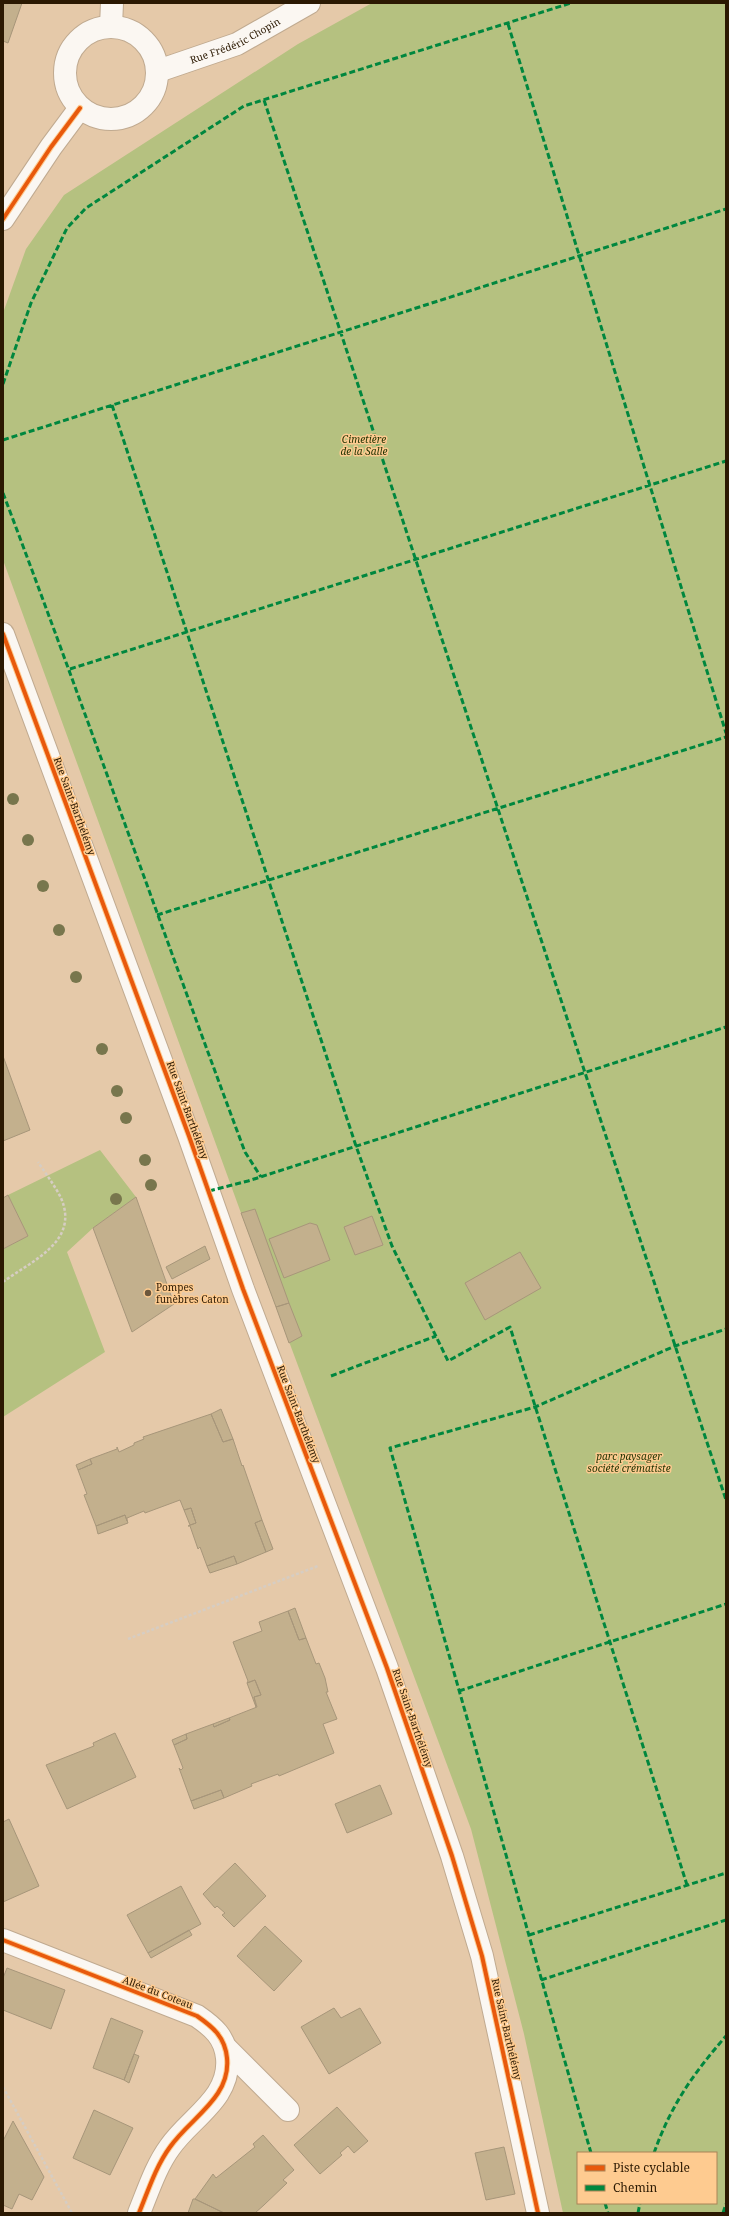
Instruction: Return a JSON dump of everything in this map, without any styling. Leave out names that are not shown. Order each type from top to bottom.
[{"type":"street","points":[[111,26],[112,3]]},
{"type":"street","name":"Rue Frédéric Chopin","points":[[158,71],[237,44],[309,3]]},
{"type":"street","points":[[111,26],[128,29],[143,39],[154,53],[158,71],[155,89],[146,104],[131,115],[114,120],[96,118],[80,108],[69,94],[64,75],[67,57],[77,41],[92,30],[111,26]]},
{"type":"street","points":[[3,219],[51,146],[80,108]]},
{"type":"street","name":"Rue Saint-Barthélémy","points":[[3,634],[186,1128],[243,1289],[387,1668],[452,1856],[477,1940],[504,2054],[538,2213]]},
{"type":"street","name":"Allée du Coteau","points":[[3,1940],[197,2016],[216,2030],[226,2048],[288,2110]]},
{"type":"street","name":"Allée du Coteau","points":[[139,2213],[170,2146],[225,2084],[228,2066],[226,2048]]},
{"type":"path","points":[[3,1282],[50,1249],[59,1239],[65,1226],[61,1199],[38,1162]]},
{"type":"path","points":[[128,1639],[344,1555]]},
{"type":"path","points":[[3,2087],[72,2213]]},
{"type":"green space","name":"Cimetière de la Salle","points":[[372,3],[726,3],[726,2213],[563,2213],[524,2034],[471,1829],[241,1213],[3,560],[3,313],[26,249],[64,195],[298,44]]},
{"type":"green space","points":[[100,1150],[136,1197],[93,1228],[67,1252],[105,1352],[3,1417],[3,1249],[28,1236],[8,1195]]},
{"type":"building","points":[[3,3],[22,3],[8,43],[3,41]]},
{"type":"building","points":[[3,1056],[30,1130],[3,1141]]},
{"type":"building","points":[[8,1195],[28,1236],[3,1249],[3,1198]]},
{"type":"building","points":[[136,1197],[174,1304],[132,1332],[93,1228]]},
{"type":"building","points":[[255,1209],[289,1303],[276,1307],[241,1213]]},
{"type":"building","points":[[372,1216],[383,1245],[355,1255],[344,1227]]},
{"type":"building","points":[[310,1223],[317,1225],[330,1260],[284,1278],[269,1239]]},
{"type":"building","points":[[205,1246],[210,1259],[172,1279],[166,1267]]},
{"type":"building","points":[[520,1252],[541,1288],[485,1320],[465,1283]]},
{"type":"building","points":[[289,1303],[302,1336],[289,1343],[276,1307]]},
{"type":"building","points":[[221,1409],[233,1439],[223,1442],[211,1414]]},
{"type":"building","points":[[211,1414],[223,1442],[233,1439],[262,1520],[255,1523],[266,1552],[237,1564],[234,1556],[207,1566],[200,1547],[198,1549],[190,1526],[188,1526],[196,1523],[191,1508],[184,1510],[180,1500],[145,1513],[144,1511],[127,1518],[127,1521],[125,1515],[96,1526],[84,1495],[87,1494],[78,1470],[92,1464],[90,1459],[117,1449],[117,1447],[119,1452],[144,1439],[143,1437]]},
{"type":"building","points":[[90,1459],[92,1464],[78,1470],[76,1465]]},
{"type":"building","points":[[191,1508],[196,1523],[190,1525],[184,1510]]},
{"type":"building","points":[[125,1515],[128,1523],[98,1534],[96,1526]]},
{"type":"building","points":[[262,1520],[273,1549],[266,1552],[255,1523]]},
{"type":"building","points":[[234,1556],[237,1564],[210,1573],[207,1566]]},
{"type":"building","points":[[295,1608],[306,1638],[299,1640],[288,1611]]},
{"type":"building","points":[[288,1611],[299,1640],[306,1638],[316,1664],[319,1663],[325,1678],[328,1692],[326,1692],[337,1719],[323,1724],[334,1753],[279,1776],[278,1774],[251,1784],[252,1786],[224,1798],[221,1790],[191,1801],[179,1768],[181,1770],[183,1768],[174,1745],[187,1739],[186,1734],[213,1724],[214,1727],[230,1720],[229,1718],[257,1707],[254,1697],[261,1695],[255,1680],[247,1683],[248,1681],[233,1642],[262,1631],[259,1622]]},
{"type":"building","points":[[255,1680],[261,1695],[254,1697],[256,1707],[247,1683]]},
{"type":"building","points":[[229,1718],[230,1720],[214,1727],[213,1724]]},
{"type":"building","points":[[115,1733],[136,1777],[67,1809],[46,1765],[94,1746],[93,1743]]},
{"type":"building","points":[[186,1734],[187,1739],[174,1745],[172,1740]]},
{"type":"building","points":[[380,1785],[392,1814],[347,1833],[335,1804]]},
{"type":"building","points":[[221,1790],[224,1798],[194,1809],[191,1801]]},
{"type":"building","points":[[9,1819],[39,1886],[3,1902],[3,1822]]},
{"type":"building","points":[[235,1863],[266,1896],[234,1927],[222,1915],[225,1913],[217,1906],[215,1908],[203,1894]]},
{"type":"building","points":[[181,1886],[201,1924],[148,1953],[127,1915]]},
{"type":"building","points":[[265,1926],[302,1961],[274,1991],[237,1956]]},
{"type":"building","points":[[189,1930],[192,1935],[151,1958],[148,1953]]},
{"type":"building","points":[[7,1968],[65,1990],[51,2029],[3,2010],[3,1978]]},
{"type":"building","points":[[334,2008],[341,2018],[360,2008],[381,2043],[329,2074],[301,2027]]},
{"type":"building","points":[[111,2018],[143,2031],[124,2080],[93,2068]]},
{"type":"building","points":[[134,2054],[139,2056],[129,2083],[124,2080]]},
{"type":"building","points":[[337,2107],[368,2141],[354,2153],[348,2146],[340,2153],[342,2155],[320,2174],[294,2145]]},
{"type":"building","points":[[94,2110],[133,2128],[110,2175],[73,2158]]},
{"type":"building","points":[[13,2121],[44,2177],[32,2200],[19,2194],[12,2209],[3,2205],[3,2141]]},
{"type":"building","points":[[263,2135],[294,2170],[283,2180],[287,2183],[264,2205],[255,2213],[224,2213],[195,2199],[213,2174],[216,2178],[255,2147],[253,2144]]},
{"type":"building","points":[[504,2147],[515,2194],[486,2200],[475,2153]]},
{"type":"building","points":[[193,2199],[195,2199],[224,2213],[188,2213]]},
{"type":"marked path","points":[[3,384],[31,303],[67,228],[86,208],[244,106],[571,3]]},
{"type":"marked path","points":[[508,24],[726,733]]},
{"type":"marked path","points":[[264,100],[726,1500]]},
{"type":"marked path","points":[[3,440],[726,209]]},
{"type":"marked path","points":[[112,405],[356,1146],[392,1246],[448,1361],[510,1327],[687,1885]]},
{"type":"marked path","points":[[70,669],[726,461]]},
{"type":"marked path","points":[[3,493],[245,1152],[261,1177]]},
{"type":"marked path","points":[[157,915],[726,737]]},
{"type":"marked path","points":[[209,1191],[248,1181],[726,1027]]},
{"type":"marked path","points":[[591,2152],[390,1448],[535,1407],[675,1346],[726,1329]]},
{"type":"marked path","points":[[331,1376],[436,1336]]},
{"type":"marked path","points":[[459,1691],[726,1604]]},
{"type":"marked path","points":[[529,1935],[726,1873]]},
{"type":"marked path","points":[[541,1980],[726,1920]]},
{"type":"marked path","points":[[654,2152],[668,2120],[684,2091],[693,2077],[726,2036]]},
{"type":"marked path","points":[[605,2204],[608,2213]]},
{"type":"marked path","points":[[638,2213],[640,2204]]},
{"type":"marked path","points":[[723,2213],[726,2204]]},
{"type":"cycle path","points":[[3,219],[51,147],[80,108]]},
{"type":"cycle path","points":[[3,634],[189,1136],[243,1289],[387,1668],[452,1856],[482,1956],[538,2213]]},
{"type":"cycle path","points":[[3,1940],[197,2016],[217,2033],[224,2044],[227,2058],[227,2072],[223,2085],[208,2107],[178,2136],[165,2154],[139,2213]]},
{"type":"place","name":"Pompes funèbres Caton","points":[[148,1293]]},
{"type":"park label","name":"parc paysager société crématiste","points":[[629,1462]]}]
